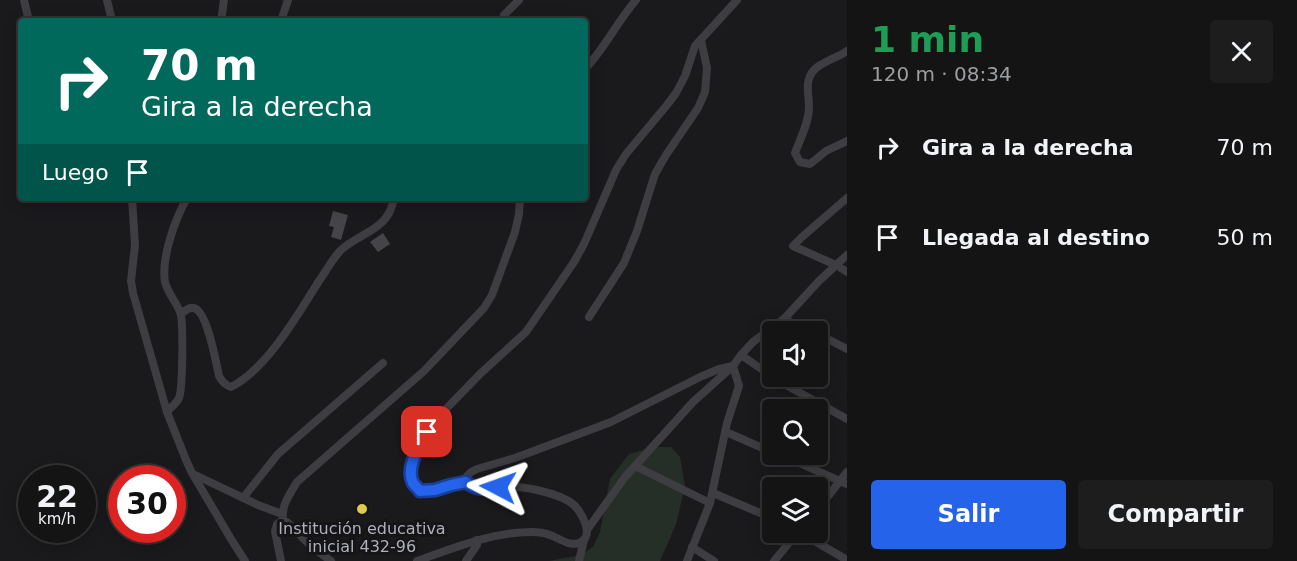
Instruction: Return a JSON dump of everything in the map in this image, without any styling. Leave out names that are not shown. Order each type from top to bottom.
[{"type":"street","points":[[24,0],[28,18]]},
{"type":"street","points":[[107,0],[111,18]]},
{"type":"street","points":[[221,18],[224,0]]},
{"type":"street","points":[[282,18],[288,0]]},
{"type":"street","points":[[504,15],[519,0]]},
{"type":"street","points":[[588,65],[636,0]]},
{"type":"street","points":[[466,482],[435,490],[420,491],[413,483],[411,470],[414,458],[427,432],[460,394],[526,332],[584,244],[616,170],[626,154],[676,93],[685,76],[695,46],[737,0]]},
{"type":"street","points":[[589,317],[624,263],[655,174],[698,108],[705,92],[707,68],[701,39]]},
{"type":"street","points":[[847,51],[819,65],[812,72],[808,82],[808,114],[795,153],[800,162],[810,164],[847,141]]},
{"type":"street","points":[[847,198],[793,246],[847,272]]},
{"type":"street","points":[[132,201],[135,245],[131,281],[167,412],[192,473],[245,561]]},
{"type":"street","points":[[167,412],[179,399],[182,363],[181,314],[165,282],[164,264],[174,227],[186,201]]},
{"type":"street","points":[[181,314],[191,308],[200,313],[210,337],[219,376],[226,386],[237,385],[253,372],[284,334],[337,254],[385,220],[393,201]]},
{"type":"street","points":[[281,561],[275,531],[283,517],[286,499],[297,482],[424,370],[484,308],[492,295],[515,232],[520,201]]},
{"type":"street","points":[[579,561],[587,530],[634,466],[693,402],[733,366],[753,342],[784,319],[847,255]]},
{"type":"street","points":[[784,319],[788,321]]},
{"type":"street","points":[[828,340],[847,350]]},
{"type":"street","points":[[741,355],[779,381],[847,419]]},
{"type":"street","points":[[243,498],[278,454],[383,363]]},
{"type":"street","points":[[466,482],[471,472],[477,469],[514,458],[611,422],[700,377],[733,366]]},
{"type":"street","points":[[687,561],[713,493],[727,423],[739,386],[733,366]]},
{"type":"street","points":[[726,432],[762,448]]},
{"type":"street","points":[[805,465],[844,482]]},
{"type":"street","points":[[634,466],[710,503]]},
{"type":"street","points":[[828,499],[844,482],[847,472]]},
{"type":"street","points":[[192,473],[283,517],[310,545],[331,561]]},
{"type":"street","points":[[466,482],[473,488],[518,487],[564,499],[573,504],[584,518],[587,530]]},
{"type":"street","points":[[713,493],[762,514]]},
{"type":"street","points":[[417,561],[477,540],[533,532],[548,534],[574,544],[580,543],[585,538]]},
{"type":"street","points":[[466,561],[477,545],[477,540]]},
{"type":"street","points":[[774,561],[789,543]]},
{"type":"street","points":[[817,543],[847,560]]},
{"type":"street","points":[[692,547],[714,561]]},
{"type":"shaded area","points":[[655,447],[671,447],[680,457],[685,486],[676,524],[660,561],[549,561],[581,555],[593,547],[600,532],[610,479],[629,454]]},
{"type":"building","points":[[333,211],[348,215],[341,240],[331,237],[334,227],[329,226]]},
{"type":"building","points":[[383,233],[390,244],[378,252],[370,242]]},
{"type":"place","name":"Institución educativa inicial 432-96","points":[[362,509]]},
{"type":"route","points":[[427,432],[414,458],[411,470],[413,483],[420,491],[435,490],[466,482],[473,488],[498,487]]}]
